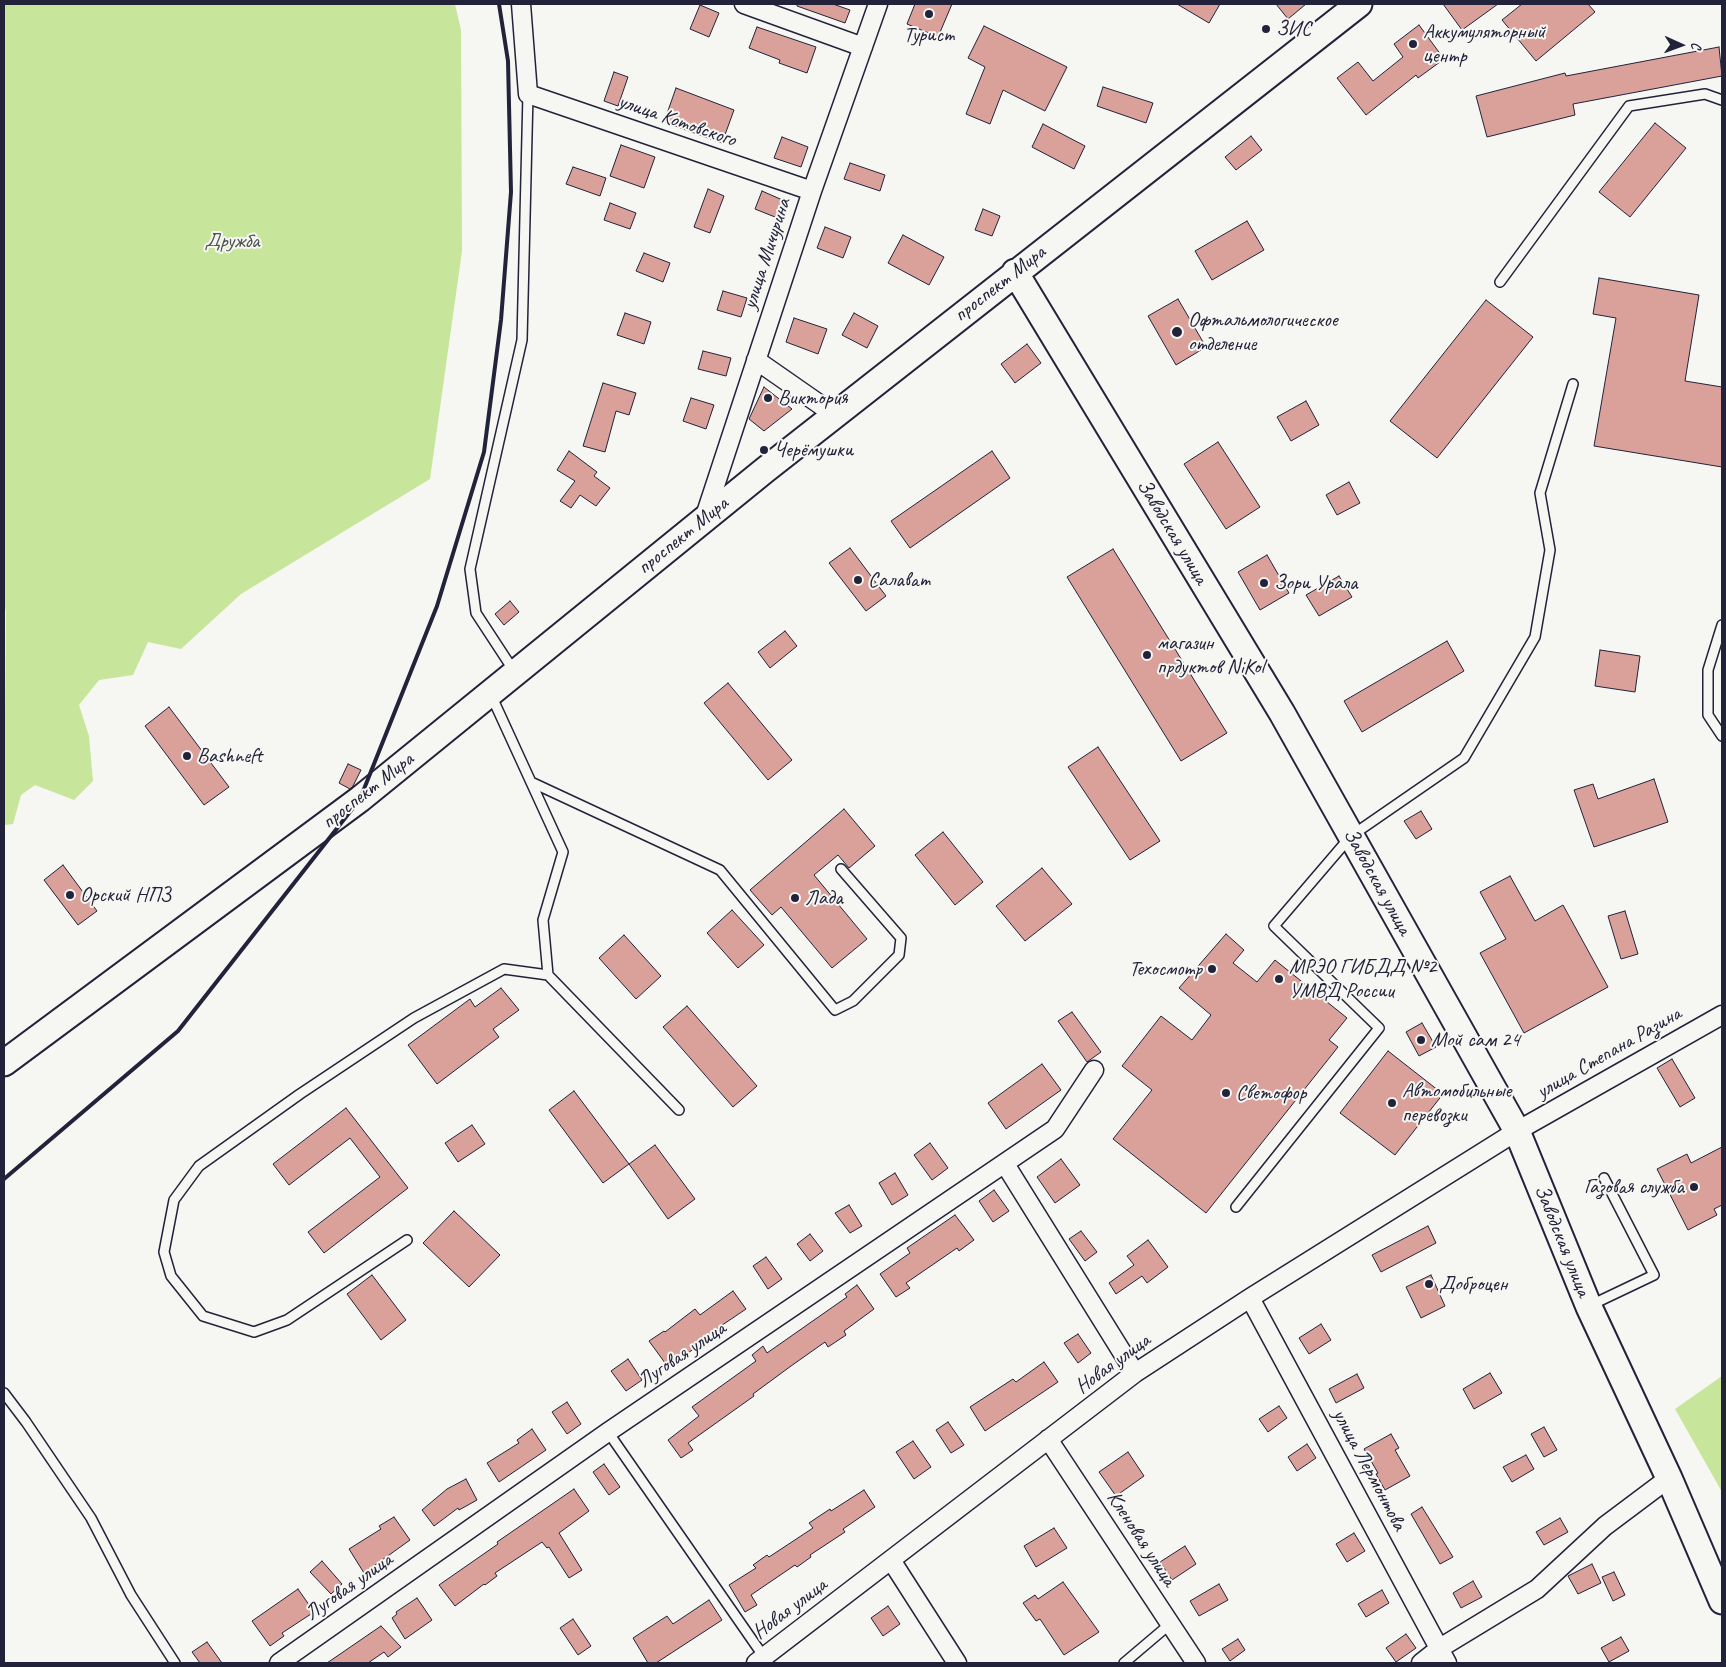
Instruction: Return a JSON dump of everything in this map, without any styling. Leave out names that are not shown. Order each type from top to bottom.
[{"type":"main road","name":"проспект Мира","points":[[4,1063],[360,799],[704,519],[1015,272],[1359,4]]},
{"type":"main road","name":"Заводская улица","points":[[1015,272],[1282,714],[1517,1131],[1589,1307],[1669,1478],[1722,1601]]},
{"type":"street","points":[[521,4],[528,94]]},
{"type":"street","points":[[744,4],[863,47]]},
{"type":"street","name":"улица Мичурина","points":[[704,519],[812,191],[878,4]]},
{"type":"street","name":"улица Котовского","points":[[528,94],[812,191]]},
{"type":"street","points":[[756,360],[835,415]]},
{"type":"street","name":"улица Степана Разина","points":[[1517,1131],[1722,1015]]},
{"type":"street","name":"Луговая улица","points":[[279,1663],[608,1432],[1055,1129],[1094,1070]]},
{"type":"street","name":"Новая улица","points":[[760,1660],[1135,1373],[1250,1298],[1517,1131]]},
{"type":"street","points":[[1005,1164],[1135,1373]]},
{"type":"street","name":"улица Лермонтова","points":[[1250,1298],[1444,1656]]},
{"type":"street","name":"Кленовая улица","points":[[1048,1439],[1196,1663]]},
{"type":"street","points":[[1421,1663],[1444,1656],[1536,1589],[1605,1526],[1669,1478]]},
{"type":"street","points":[[891,1560],[958,1663]]},
{"type":"lane","points":[[515,673],[476,613],[470,569],[522,340],[528,94]]},
{"type":"lane","points":[[1500,282],[1629,106],[1705,94],[1722,100]]},
{"type":"lane","points":[[1236,1207],[1379,1028],[1274,926],[1351,836],[1464,758],[1535,638],[1550,550],[1540,493],[1573,384]]},
{"type":"lane","points":[[1722,625],[1708,670],[1708,715],[1722,736]]},
{"type":"lane","points":[[490,692],[563,852],[543,920],[548,975]]},
{"type":"lane","points":[[531,782],[720,870],[835,1010],[854,1001],[899,955],[901,938],[841,869]]},
{"type":"lane","points":[[407,1240],[287,1320],[254,1332],[203,1316],[171,1276],[164,1252],[174,1200],[199,1166],[300,1094],[414,1018],[504,969],[548,975],[679,1110]]},
{"type":"lane","points":[[1589,1307],[1654,1274],[1604,1178]]},
{"type":"lane","points":[[4,1393],[91,1518],[131,1595],[176,1663]]},
{"type":"lane","points":[[608,1432],[760,1660]]},
{"type":"lane","points":[[1124,1663],[1170,1624]]},
{"type":"green space","name":"Дружба","points":[[4,4],[455,4],[461,30],[462,251],[430,479],[241,594],[181,649],[148,642],[133,675],[99,680],[79,705],[89,736],[93,781],[74,800],[35,785],[21,795],[13,824],[4,825],[6,612],[4,603]]},
{"type":"green space","points":[[1722,1376],[1722,1492],[1675,1409]]},
{"type":"building","points":[[797,4],[833,4],[850,10],[845,23],[797,6]]},
{"type":"building","name":"Турист","points":[[915,4],[952,4],[938,37],[907,24]]},
{"type":"building","points":[[1177,4],[1220,4],[1209,23]]},
{"type":"building","points":[[1276,4],[1306,4],[1288,19]]},
{"type":"building","points":[[1443,4],[1498,4],[1462,30]]},
{"type":"building","points":[[1522,4],[1588,4],[1595,12],[1536,61],[1502,20]]},
{"type":"building","points":[[700,5],[719,13],[709,37],[690,29]]},
{"type":"building","points":[[1419,25],[1444,59],[1418,78],[1416,75],[1366,115],[1337,78],[1358,62],[1373,81],[1403,57],[1394,44]]},
{"type":"building","points":[[984,26],[1067,67],[1045,111],[1003,90],[990,124],[966,114],[985,67],[968,58]]},
{"type":"building","points":[[757,27],[816,47],[807,73],[779,63],[780,60],[749,48]]},
{"type":"building","points":[[1719,47],[1722,76],[1573,104],[1575,115],[1487,137],[1476,96],[1565,73],[1566,76]]},
{"type":"building","points":[[614,72],[628,77],[618,106],[604,101]]},
{"type":"building","points":[[1103,87],[1153,103],[1146,123],[1097,106]]},
{"type":"building","points":[[676,88],[734,110],[722,143],[664,122]]},
{"type":"building","points":[[1655,123],[1686,148],[1630,217],[1599,192]]},
{"type":"building","points":[[1043,124],[1085,146],[1074,169],[1032,147]]},
{"type":"building","points":[[1251,136],[1262,150],[1236,170],[1225,157]]},
{"type":"building","points":[[782,137],[808,147],[801,167],[774,158]]},
{"type":"building","points":[[621,145],[655,157],[644,188],[610,176]]},
{"type":"building","points":[[850,163],[885,175],[880,191],[844,179]]},
{"type":"building","points":[[573,167],[606,178],[600,196],[566,184]]},
{"type":"building","points":[[708,189],[724,196],[710,233],[694,227]]},
{"type":"building","points":[[762,191],[787,202],[780,219],[755,209]]},
{"type":"building","points":[[610,203],[636,213],[630,229],[604,220]]},
{"type":"building","points":[[983,209],[1000,216],[992,236],[975,230]]},
{"type":"building","points":[[1247,221],[1264,250],[1212,280],[1195,251]]},
{"type":"building","points":[[825,227],[851,237],[843,258],[817,248]]},
{"type":"building","points":[[903,235],[944,257],[929,285],[888,263]]},
{"type":"building","points":[[644,253],[670,263],[663,282],[636,271]]},
{"type":"building","points":[[1599,278],[1699,295],[1685,381],[1722,387],[1722,467],[1594,446],[1616,318],[1593,314]]},
{"type":"building","points":[[723,291],[747,298],[741,317],[717,310]]},
{"type":"building","name":"Офтальмологическое отделение","points":[[1178,299],[1206,347],[1176,365],[1148,316]]},
{"type":"building","points":[[1486,300],[1533,337],[1437,458],[1390,421]]},
{"type":"building","points":[[625,313],[651,322],[644,344],[617,335]]},
{"type":"building","points":[[854,313],[878,326],[867,348],[842,335]]},
{"type":"building","points":[[794,318],[827,329],[818,354],[786,342]]},
{"type":"building","points":[[1027,344],[1041,363],[1015,383],[1001,364]]},
{"type":"building","points":[[703,351],[731,358],[726,376],[698,369]]},
{"type":"building","points":[[603,383],[636,393],[629,415],[616,411],[605,452],[583,446]]},
{"type":"building","name":"Виктория","points":[[764,387],[792,409],[764,431],[749,419]]},
{"type":"building","points":[[691,398],[714,405],[706,429],[683,421]]},
{"type":"building","points":[[1306,401],[1319,425],[1291,441],[1277,417]]},
{"type":"building","points":[[1218,442],[1260,507],[1226,529],[1184,464]]},
{"type":"building","points":[[569,451],[597,472],[594,476],[610,488],[596,506],[580,495],[571,508],[560,501],[575,481],[557,470]]},
{"type":"building","points":[[992,451],[1010,478],[910,548],[891,521]]},
{"type":"building","points":[[1349,482],[1360,503],[1337,515],[1326,495]]},
{"type":"building","name":"Салават","points":[[850,548],[886,596],[866,611],[829,563]]},
{"type":"building","name":"магазин прдуктов NiKol","points":[[1113,549],[1227,733],[1181,761],[1067,577]]},
{"type":"building","name":"Зори Урала","points":[[1267,555],[1289,593],[1260,610],[1238,572]]},
{"type":"building","points":[[1339,576],[1352,597],[1319,616],[1306,595]]},
{"type":"building","points":[[510,601],[519,612],[504,625],[495,614]]},
{"type":"building","points":[[785,631],[797,646],[770,668],[758,652]]},
{"type":"building","points":[[1447,641],[1464,671],[1362,732],[1344,701]]},
{"type":"building","points":[[1600,650],[1640,656],[1635,692],[1595,686]]},
{"type":"building","points":[[728,683],[792,760],[768,780],[704,703]]},
{"type":"building","name":"Bashneft","points":[[169,707],[229,787],[204,805],[145,726]]},
{"type":"building","points":[[1098,747],[1160,841],[1130,860],[1068,767]]},
{"type":"building","points":[[348,764],[361,770],[350,789],[339,783]]},
{"type":"building","points":[[1654,779],[1668,822],[1594,847],[1574,790],[1593,784],[1598,799]]},
{"type":"building","name":"Лада","points":[[844,809],[875,846],[849,868],[838,855],[814,875],[867,939],[832,968],[781,907],[772,915],[750,890]]},
{"type":"building","points":[[1421,811],[1432,829],[1416,839],[1404,821]]},
{"type":"building","points":[[943,832],[983,882],[955,905],[915,855]]},
{"type":"building","name":"Орский НПЗ","points":[[63,865],[97,911],[78,925],[44,880]]},
{"type":"building","points":[[1042,868],[1072,904],[1025,941],[996,906]]},
{"type":"building","points":[[1510,876],[1535,921],[1563,905],[1608,987],[1524,1033],[1480,953],[1506,939],[1480,892]]},
{"type":"building","points":[[732,910],[764,945],[738,968],[707,933]]},
{"type":"building","points":[[1625,911],[1638,954],[1621,959],[1608,916]]},
{"type":"building","name":"Светофор","points":[[1226,934],[1244,950],[1233,963],[1257,982],[1275,960],[1347,1018],[1329,1040],[1338,1047],[1206,1213],[1113,1139],[1152,1090],[1122,1066],[1161,1016],[1192,1040],[1211,1015],[1179,988]]},
{"type":"building","points":[[624,935],[661,976],[636,999],[599,958]]},
{"type":"building","points":[[501,988],[519,1010],[493,1029],[499,1037],[437,1084],[408,1045],[470,999],[475,1007]]},
{"type":"building","points":[[687,1006],[757,1086],[733,1107],[663,1027]]},
{"type":"building","points":[[1072,1012],[1101,1052],[1087,1062],[1058,1021]]},
{"type":"building","name":"Мой сам 24","points":[[1422,1023],[1436,1047],[1419,1056],[1406,1032]]},
{"type":"building","name":"Автомобильные перевозки","points":[[1388,1051],[1443,1094],[1395,1155],[1340,1113]]},
{"type":"building","points":[[1672,1059],[1695,1098],[1680,1107],[1657,1068]]},
{"type":"building","points":[[1042,1064],[1061,1090],[1006,1129],[988,1103]]},
{"type":"building","points":[[574,1091],[629,1164],[603,1183],[549,1110]]},
{"type":"building","points":[[346,1108],[408,1188],[324,1253],[308,1232],[380,1177],[350,1138],[289,1185],[273,1164]]},
{"type":"building","points":[[472,1125],[485,1144],[458,1162],[445,1143]]},
{"type":"building","points":[[930,1143],[948,1168],[932,1180],[914,1155]]},
{"type":"building","points":[[655,1145],[695,1199],[668,1219],[629,1164]]},
{"type":"building","name":"Газовая служба","points":[[1722,1147],[1722,1205],[1714,1209],[1717,1215],[1688,1230],[1657,1169],[1687,1154],[1691,1163]]},
{"type":"building","points":[[1061,1159],[1080,1185],[1055,1203],[1037,1177]]},
{"type":"building","points":[[895,1173],[908,1195],[892,1205],[879,1183]]},
{"type":"building","points":[[994,1190],[1009,1211],[993,1222],[979,1201]]},
{"type":"building","points":[[849,1205],[862,1226],[850,1233],[835,1213]]},
{"type":"building","points":[[454,1211],[500,1255],[469,1287],[423,1243]]},
{"type":"building","points":[[955,1215],[974,1240],[959,1251],[957,1248],[906,1283],[910,1288],[896,1297],[880,1274],[910,1253],[907,1248]]},
{"type":"building","points":[[1428,1226],[1436,1243],[1381,1272],[1372,1255]]},
{"type":"building","points":[[1081,1231],[1097,1252],[1085,1261],[1069,1239]]},
{"type":"building","points":[[810,1234],[823,1251],[810,1261],[797,1244]]},
{"type":"building","points":[[1148,1240],[1168,1267],[1147,1283],[1142,1276],[1116,1294],[1109,1283],[1134,1265],[1127,1256]]},
{"type":"building","points":[[766,1257],[782,1279],[768,1289],[753,1266]]},
{"type":"building","points":[[372,1275],[406,1320],[381,1340],[347,1294]]},
{"type":"building","points":[[1431,1275],[1445,1306],[1421,1318],[1406,1287]]},
{"type":"building","points":[[857,1285],[874,1309],[844,1331],[846,1335],[828,1347],[825,1342],[688,1443],[693,1450],[681,1458],[668,1440],[699,1416],[692,1407],[756,1361],[752,1355],[763,1346],[767,1353],[847,1297],[845,1294]]},
{"type":"building","points":[[733,1291],[746,1309],[712,1332],[715,1334],[668,1367],[649,1341],[665,1332],[695,1309],[700,1315]]},
{"type":"building","points":[[1321,1324],[1331,1340],[1309,1354],[1299,1338]]},
{"type":"building","points":[[1078,1334],[1091,1353],[1078,1363],[1064,1343]]},
{"type":"building","points":[[628,1359],[642,1380],[626,1391],[611,1371]]},
{"type":"building","points":[[1044,1362],[1058,1382],[985,1431],[970,1407],[1013,1379],[1016,1382]]},
{"type":"building","points":[[1490,1373],[1502,1393],[1474,1409],[1463,1389]]},
{"type":"building","points":[[1357,1374],[1364,1388],[1336,1403],[1329,1389]]},
{"type":"building","points":[[567,1402],[581,1424],[567,1434],[552,1412]]},
{"type":"building","points":[[1279,1406],[1287,1418],[1268,1432],[1259,1419]]},
{"type":"building","points":[[948,1422],[964,1445],[951,1453],[936,1430]]},
{"type":"building","points":[[1544,1427],[1557,1450],[1544,1457],[1531,1434]]},
{"type":"building","points":[[532,1429],[546,1450],[499,1482],[487,1463],[519,1443],[517,1440]]},
{"type":"building","points":[[1391,1434],[1399,1448],[1395,1450],[1410,1476],[1385,1490],[1376,1474],[1378,1473],[1364,1449]]},
{"type":"building","points":[[913,1441],[931,1467],[914,1479],[896,1452]]},
{"type":"building","points":[[1307,1444],[1316,1458],[1297,1471],[1288,1457]]},
{"type":"building","points":[[1128,1452],[1144,1476],[1116,1496],[1099,1472]]},
{"type":"building","points":[[1526,1455],[1534,1469],[1512,1482],[1503,1467]]},
{"type":"building","points":[[604,1464],[620,1487],[609,1495],[593,1472]]},
{"type":"building","points":[[466,1479],[477,1500],[459,1510],[458,1508],[434,1526],[422,1510],[447,1489]]},
{"type":"building","points":[[574,1489],[589,1511],[559,1533],[582,1570],[569,1578],[549,1547],[547,1548],[542,1542],[495,1573],[497,1576],[455,1606],[439,1585]]},
{"type":"building","points":[[864,1490],[875,1507],[843,1529],[845,1532],[810,1555],[811,1557],[797,1567],[795,1565],[751,1595],[757,1605],[745,1612],[729,1585],[756,1568],[753,1565],[767,1555],[769,1557],[813,1528],[809,1523]]},
{"type":"building","points":[[1422,1507],[1453,1557],[1440,1564],[1411,1514]]},
{"type":"building","points":[[394,1517],[410,1540],[364,1573],[349,1549],[381,1529],[379,1526]]},
{"type":"building","points":[[1560,1518],[1568,1532],[1544,1545],[1536,1532]]},
{"type":"building","points":[[1054,1528],[1067,1548],[1036,1567],[1024,1546]]},
{"type":"building","points":[[1354,1533],[1365,1551],[1347,1562],[1336,1544]]},
{"type":"building","points":[[1185,1546],[1196,1564],[1172,1580],[1160,1562]]},
{"type":"building","points":[[322,1561],[342,1584],[331,1594],[310,1572]]},
{"type":"building","points":[[1592,1564],[1601,1583],[1578,1594],[1568,1576]]},
{"type":"building","points":[[1614,1572],[1625,1595],[1613,1601],[1602,1577]]},
{"type":"building","points":[[1473,1581],[1482,1597],[1461,1608],[1453,1593]]},
{"type":"building","points":[[1063,1582],[1099,1632],[1064,1655],[1040,1619],[1036,1621],[1023,1603],[1035,1595],[1038,1599]]},
{"type":"building","points":[[1219,1584],[1228,1600],[1199,1616],[1190,1601]]},
{"type":"building","points":[[298,1589],[314,1612],[282,1633],[284,1636],[270,1646],[252,1621]]},
{"type":"building","points":[[1382,1590],[1389,1603],[1366,1617],[1358,1604]]},
{"type":"building","points":[[417,1598],[432,1620],[405,1639],[392,1618],[397,1614],[396,1612]]},
{"type":"building","points":[[709,1600],[722,1620],[656,1663],[648,1663],[633,1638],[667,1616],[673,1624]]},
{"type":"building","points":[[888,1606],[900,1624],[883,1636],[871,1618]]},
{"type":"building","points":[[573,1619],[591,1646],[578,1655],[560,1628]]},
{"type":"building","points":[[381,1626],[401,1647],[388,1657],[384,1652],[368,1663],[327,1663]]},
{"type":"building","points":[[1406,1634],[1416,1648],[1396,1662],[1386,1648]]},
{"type":"building","points":[[1621,1637],[1629,1651],[1609,1662],[1601,1648]]},
{"type":"building","points":[[1238,1639],[1245,1650],[1230,1661],[1222,1649]]},
{"type":"building","points":[[207,1642],[222,1663],[200,1663],[192,1652]]},
{"type":"railway","points":[[4,1179],[178,1031],[360,799],[437,606],[484,452],[501,320],[511,192],[508,61],[499,4]]},
{"type":"place","name":"Турист","points":[[929,14]]},
{"type":"place","name":"ЗИС","points":[[1266,29]]},
{"type":"place","name":"Аккумуляторный центр","points":[[1413,44]]},
{"type":"place","name":"Офтальмологическое отделение","points":[[1177,332]]},
{"type":"place","name":"Виктория","points":[[768,398]]},
{"type":"place","name":"Черёмушки","points":[[764,450]]},
{"type":"place","name":"Салават","points":[[858,580]]},
{"type":"place","name":"Зори Урала","points":[[1264,583]]},
{"type":"place","name":"магазин прдуктов NiKol","points":[[1147,655]]},
{"type":"place","name":"Bashneft","points":[[187,756]]},
{"type":"place","name":"Орский НПЗ","points":[[70,895]]},
{"type":"place","name":"Лада","points":[[795,898]]},
{"type":"place","name":"Техосмотр","points":[[1212,969]]},
{"type":"place","name":"МРЭО ГИБДД №2 УМВД России","points":[[1279,979]]},
{"type":"place","name":"Мой сам 24","points":[[1421,1040]]},
{"type":"place","name":"Светофор","points":[[1226,1093]]},
{"type":"place","name":"Автомобильные перевозки","points":[[1392,1103]]},
{"type":"place","name":"Газовая служба","points":[[1694,1187]]},
{"type":"place","name":"Доброцен","points":[[1429,1284]]}]
